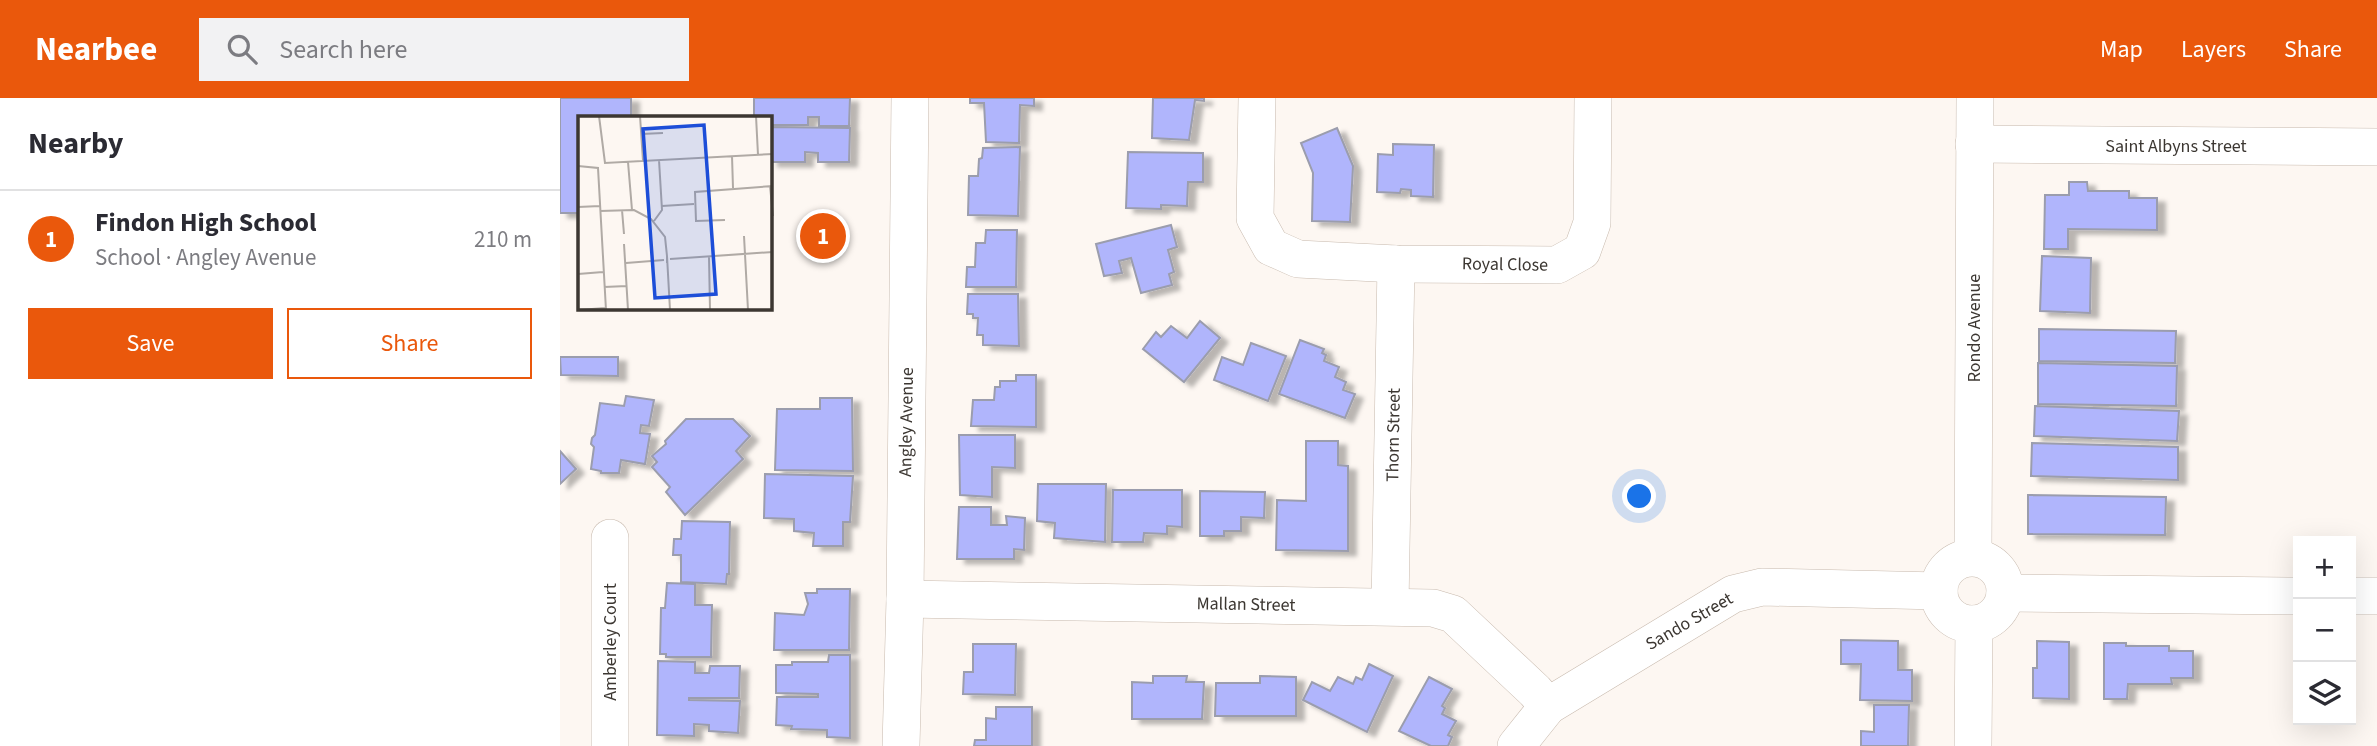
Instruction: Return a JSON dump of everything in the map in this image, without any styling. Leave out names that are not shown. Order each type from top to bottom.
[{"type":"street","name":"Angley Avenue","points":[[901,746],[910,98]]},
{"type":"street","name":"Royal Close","points":[[1256,98],[1255,218],[1271,247],[1298,259],[1396,264],[1558,265],[1582,251],[1592,223],[1593,98]]},
{"type":"street","name":"Rondo Avenue","points":[[1973,557],[1975,98]]},
{"type":"street","name":"Saint Albyns Street","points":[[1974,144],[2377,147]]},
{"type":"street","name":"Thorn Street","points":[[1390,606],[1396,264]]},
{"type":"street","name":"Amberley Court","points":[[610,538],[610,746]]},
{"type":"street","points":[[1973,557],[1989,562],[1998,569],[2006,593],[1994,616],[1974,624],[1955,620],[1946,612],[1939,591],[1942,576],[1950,565],[1973,557]]},
{"type":"street","name":"Sando Street","points":[[1516,746],[1548,706],[1733,594],[1762,587],[1939,591]]},
{"type":"street","points":[[2006,593],[2293,596]]},
{"type":"street","points":[[2356,596],[2377,596]]},
{"type":"street","name":"Mallan Street","points":[[905,599],[1433,608],[1453,614],[1548,706]]},
{"type":"street","points":[[1973,746],[1974,624]]},
{"type":"building","points":[[560,98],[631,98],[631,116],[578,116],[578,213],[560,213]]},
{"type":"building","points":[[754,98],[850,98],[849,126],[819,126],[819,117],[808,117],[808,125],[772,125],[772,116],[754,116]]},
{"type":"building","points":[[970,98],[1034,98],[1034,106],[1020,105],[1019,143],[986,142],[984,103],[970,103]]},
{"type":"building","points":[[1153,98],[1204,98],[1204,101],[1195,100],[1189,140],[1152,138]]},
{"type":"building","points":[[772,127],[850,128],[849,162],[818,162],[818,153],[805,152],[805,162],[772,162]]},
{"type":"building","points":[[1337,128],[1353,166],[1350,222],[1312,221],[1313,173],[1301,143]]},
{"type":"building","points":[[1393,144],[1434,145],[1433,197],[1411,196],[1411,190],[1401,189],[1400,193],[1377,192],[1378,154],[1393,155]]},
{"type":"building","points":[[1020,147],[1018,216],[968,215],[969,176],[978,176],[983,148]]},
{"type":"building","points":[[1128,152],[1203,153],[1203,182],[1188,182],[1187,206],[1161,205],[1161,209],[1126,208]]},
{"type":"building","points":[[2069,182],[2087,182],[2088,191],[2129,191],[2129,198],[2157,198],[2157,230],[2068,229],[2068,249],[2044,249],[2045,195],[2069,195]]},
{"type":"building","points":[[1171,225],[1177,247],[1168,250],[1174,272],[1169,274],[1172,285],[1141,293],[1131,258],[1119,261],[1122,273],[1104,276],[1096,244]]},
{"type":"building","points":[[986,230],[1017,230],[1016,287],[966,287],[967,267],[975,267],[976,243],[985,243]]},
{"type":"building","points":[[2042,256],[2091,258],[2090,313],[2040,311]]},
{"type":"building","points":[[968,294],[1018,294],[1019,346],[983,345],[983,335],[977,335],[978,318],[967,314]]},
{"type":"building","points":[[1200,321],[1220,338],[1184,382],[1143,349],[1156,332],[1161,337],[1171,326],[1187,338]]},
{"type":"building","points":[[2039,329],[2176,331],[2175,363],[2039,361]]},
{"type":"building","points":[[1300,340],[1324,349],[1324,361],[1339,367],[1335,377],[1346,382],[1343,390],[1355,394],[1345,418],[1279,394]]},
{"type":"building","points":[[1251,343],[1286,356],[1268,401],[1214,380],[1222,357],[1243,365]]},
{"type":"building","points":[[560,357],[618,357],[618,376],[561,375]]},
{"type":"building","points":[[2038,363],[2177,366],[2176,406],[2038,404]]},
{"type":"building","points":[[1016,375],[1036,375],[1036,427],[971,426],[973,400],[994,400],[995,387],[1000,387],[1000,381],[1016,381]]},
{"type":"building","points":[[626,396],[654,400],[649,426],[641,425],[640,433],[650,434],[645,464],[621,460],[619,473],[601,473],[591,469],[594,447],[591,444],[600,403],[624,406]]},
{"type":"building","points":[[820,398],[852,398],[853,471],[775,470],[777,409],[820,409]]},
{"type":"building","points":[[2035,406],[2179,411],[2177,441],[2034,436]]},
{"type":"building","points":[[686,419],[733,419],[750,436],[736,451],[743,459],[685,515],[666,492],[670,487],[652,467],[657,462],[652,456],[666,444],[665,441]]},
{"type":"building","points":[[959,435],[1015,435],[1015,468],[992,467],[992,497],[960,495]]},
{"type":"building","points":[[1306,441],[1338,441],[1338,465],[1348,466],[1348,551],[1276,550],[1277,500],[1306,501]]},
{"type":"building","points":[[2032,443],[2178,447],[2178,480],[2031,476]]},
{"type":"building","points":[[560,451],[576,469],[560,484]]},
{"type":"building","points":[[765,474],[853,476],[850,522],[843,522],[843,546],[813,546],[814,533],[794,531],[794,519],[764,518]]},
{"type":"building","points":[[1038,484],[1106,484],[1105,542],[1054,538],[1055,523],[1037,521]]},
{"type":"building","points":[[1113,490],[1182,490],[1182,527],[1167,526],[1167,534],[1144,533],[1143,542],[1112,542]]},
{"type":"building","points":[[1200,491],[1265,492],[1264,518],[1241,517],[1241,531],[1224,531],[1224,536],[1200,536]]},
{"type":"building","points":[[2028,495],[2166,497],[2165,535],[2028,534]]},
{"type":"building","points":[[959,507],[991,507],[991,525],[1007,525],[1006,516],[1025,518],[1024,550],[1014,549],[1014,559],[957,559]]},
{"type":"building","points":[[682,521],[730,522],[729,574],[726,584],[681,582],[681,555],[673,555],[674,539],[681,539]]},
{"type":"building","points":[[667,583],[695,584],[695,605],[712,605],[711,657],[666,657],[666,654],[660,654],[661,608],[665,608]]},
{"type":"building","points":[[817,589],[850,589],[849,650],[774,650],[775,613],[804,615],[808,604],[805,593],[817,593]]},
{"type":"building","points":[[1841,640],[1898,641],[1898,670],[1912,670],[1912,701],[1860,700],[1861,664],[1841,664]]},
{"type":"building","points":[[2037,641],[2069,642],[2069,699],[2033,698],[2033,668],[2037,668]]},
{"type":"building","points":[[2104,643],[2169,646],[2169,651],[2193,651],[2193,678],[2171,678],[2172,684],[2128,684],[2127,699],[2104,699]]},
{"type":"building","points":[[973,644],[1016,644],[1015,695],[963,694],[964,672],[973,672]]},
{"type":"building","points":[[829,655],[850,655],[850,738],[827,737],[827,730],[791,729],[792,726],[776,725],[777,697],[818,697],[818,694],[776,693],[776,665],[828,662]]},
{"type":"building","points":[[658,661],[695,662],[695,673],[709,673],[710,666],[740,666],[739,698],[689,698],[740,701],[738,733],[709,731],[709,725],[694,724],[694,736],[657,735]]},
{"type":"building","points":[[1369,664],[1393,676],[1367,732],[1303,700],[1312,682],[1330,691],[1338,677],[1353,684],[1356,677],[1362,680]]},
{"type":"building","points":[[1153,676],[1187,676],[1186,682],[1204,682],[1202,719],[1132,719],[1132,682],[1153,683]]},
{"type":"building","points":[[1260,676],[1296,677],[1296,716],[1215,716],[1216,683],[1260,683]]},
{"type":"building","points":[[1429,677],[1452,689],[1442,706],[1445,708],[1442,714],[1456,721],[1448,735],[1452,737],[1448,746],[1431,746],[1399,731]]},
{"type":"building","points":[[1874,705],[1909,705],[1908,746],[1861,746],[1861,731],[1874,732]]},
{"type":"building","points":[[996,707],[1032,707],[1032,746],[974,746],[975,740],[986,740],[986,718],[996,719]]},
{"type":"place","name":"Findon High School","points":[[823,236]]}]
